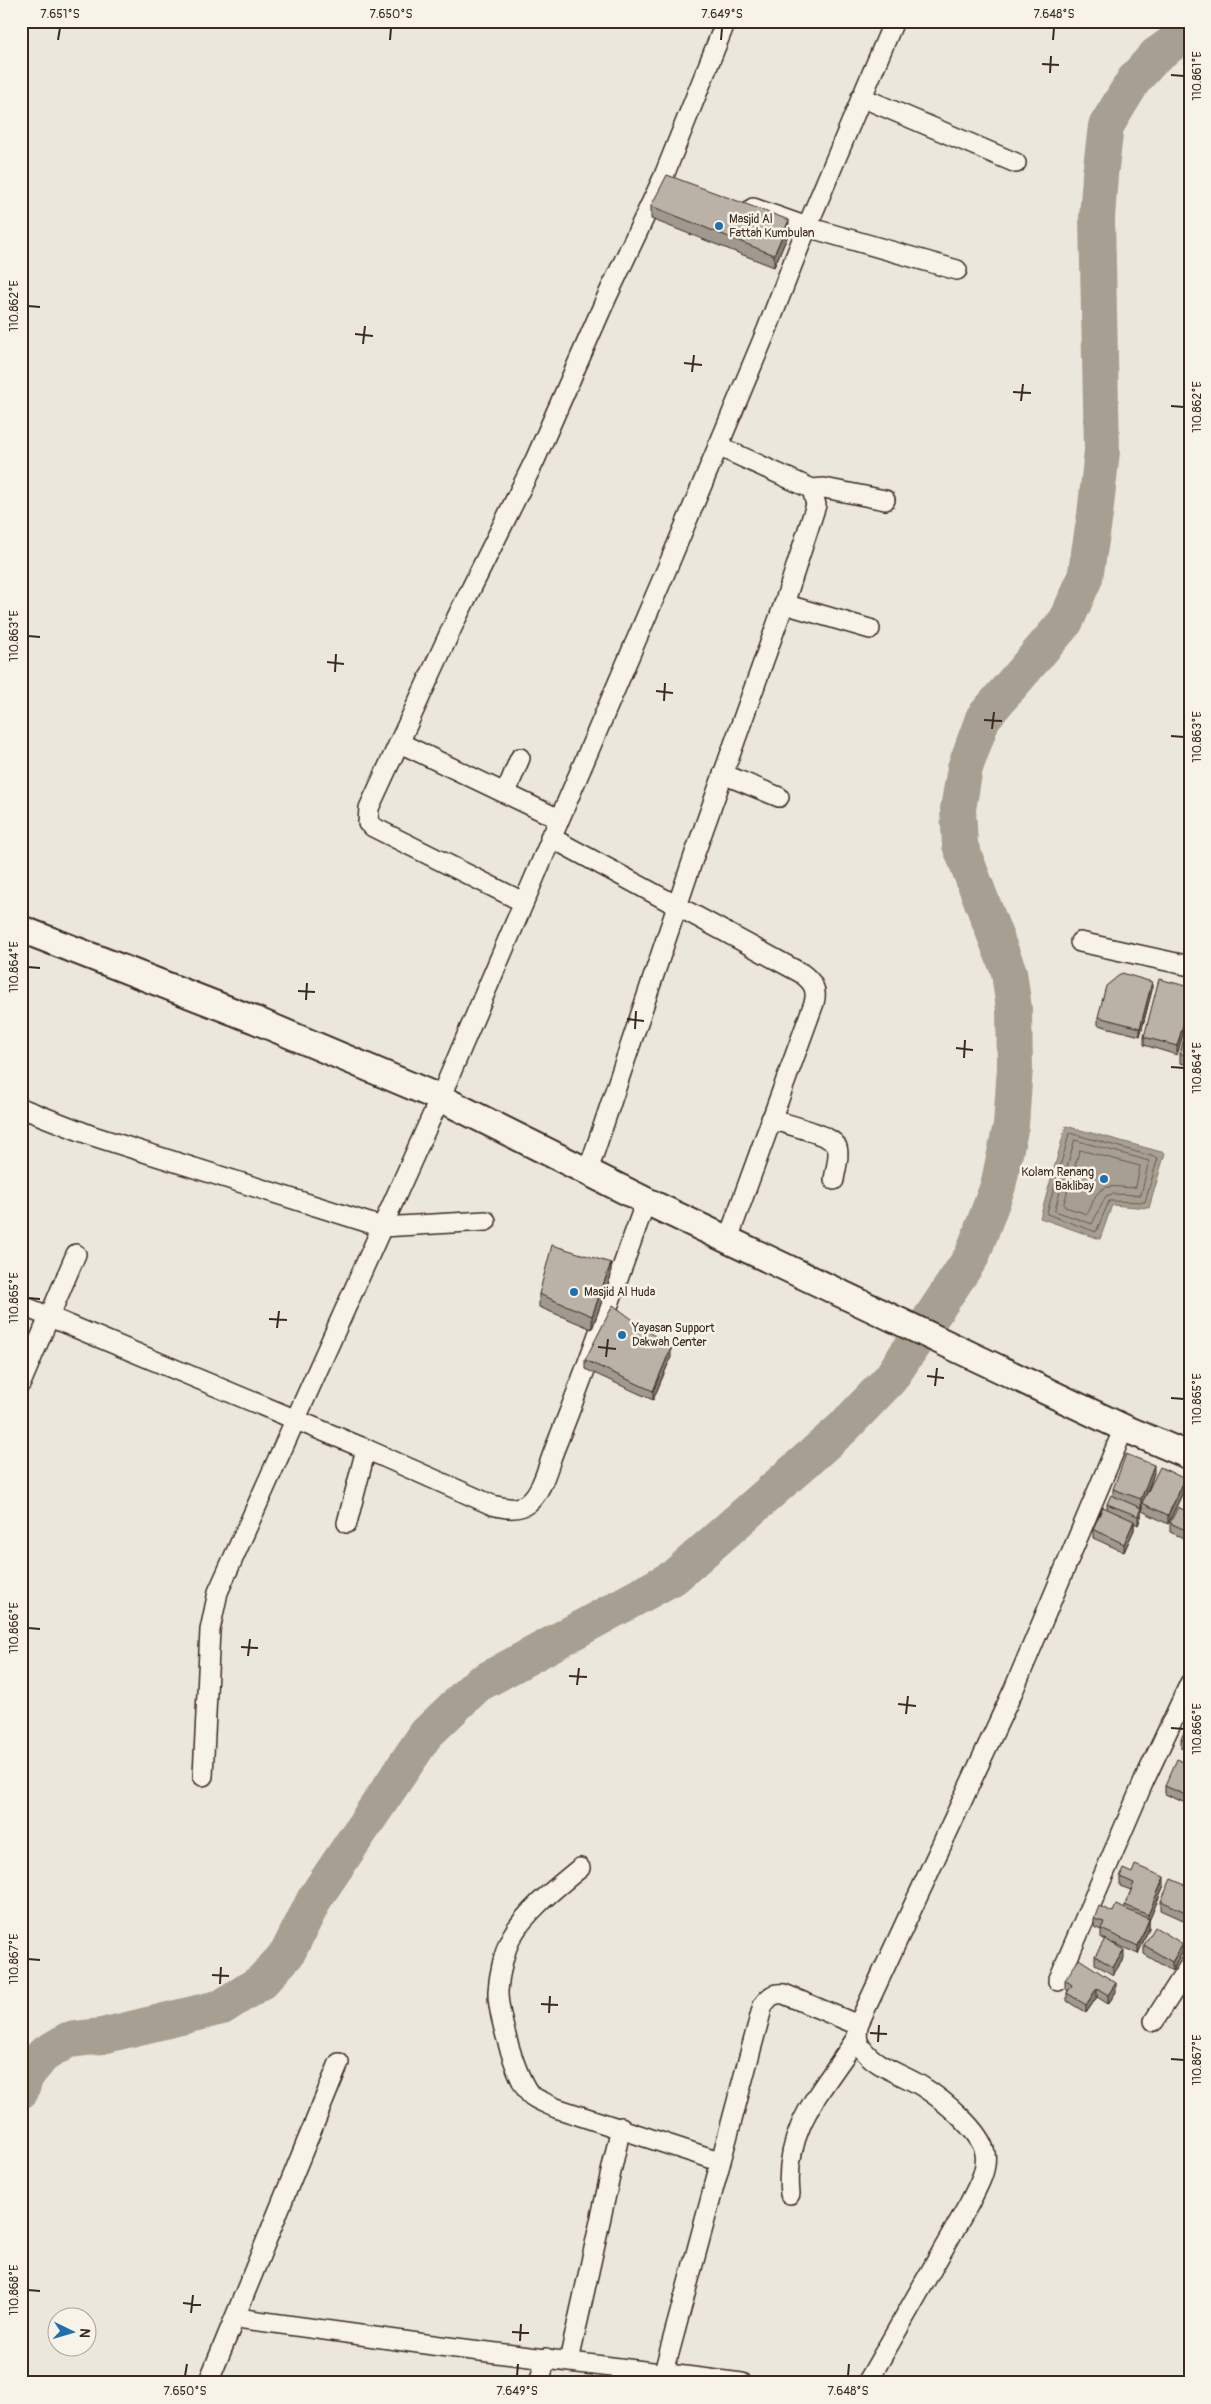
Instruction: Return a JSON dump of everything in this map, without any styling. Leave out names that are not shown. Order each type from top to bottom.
[{"type":"main road","points":[[21,929],[288,1034],[440,1098],[646,1200],[985,1362],[1124,1428],[1190,1456]]},
{"type":"street","points":[[523,902],[373,827],[368,823],[369,808],[457,617],[535,460],[605,301],[672,181],[726,21]]},
{"type":"street","points":[[203,1776],[212,1611],[227,1569],[296,1421],[440,1098],[718,446],[807,227],[894,21]]},
{"type":"street","points":[[862,97],[1016,162]]},
{"type":"street","points":[[739,203],[807,227],[957,270]]},
{"type":"street","points":[[718,446],[812,489],[824,488],[885,500]]},
{"type":"street","points":[[588,1171],[723,774],[784,604],[816,505],[812,489]]},
{"type":"street","points":[[784,604],[870,629]]},
{"type":"street","points":[[400,742],[559,819]]},
{"type":"street","points":[[506,792],[520,758]]},
{"type":"street","points":[[723,774],[779,797]]},
{"type":"street","points":[[550,837],[801,973],[814,985],[816,994],[814,1003],[728,1239]]},
{"type":"street","points":[[1080,942],[1190,966]]},
{"type":"street","points":[[21,1108],[93,1136],[382,1227],[486,1221]]},
{"type":"street","points":[[771,1119],[829,1138],[837,1146],[838,1152],[834,1180]]},
{"type":"street","points":[[21,1305],[366,1449],[492,1506],[507,1509],[519,1508],[529,1502],[538,1490],[566,1423],[646,1200]]},
{"type":"street","points":[[21,1383],[76,1254]]},
{"type":"street","points":[[790,2194],[788,2164],[805,2114],[858,2031],[1014,1689],[1124,1428]]},
{"type":"street","points":[[347,1523],[366,1449]]},
{"type":"street","points":[[1058,1981],[1144,1781],[1190,1683]]},
{"type":"street","points":[[580,1868],[544,1898],[512,1936],[500,1973],[497,1993],[511,2055],[531,2095],[556,2108],[621,2127],[719,2161]]},
{"type":"street","points":[[1154,2021],[1190,1965]]},
{"type":"street","points":[[662,2378],[719,2161],[764,2005],[769,1996],[776,1993],[784,1994],[858,2031]]},
{"type":"street","points":[[858,2031],[862,2048],[879,2064],[923,2087],[970,2127],[981,2141],[985,2153],[981,2177],[969,2204],[867,2383]]},
{"type":"street","points":[[208,2383],[237,2318],[340,2063]]},
{"type":"street","points":[[569,2361],[621,2127]]},
{"type":"street","points":[[237,2318],[569,2361],[662,2378],[742,2383]]},
{"type":"street","points":[[539,2383],[546,2358]]},
{"type":"water","name":"Kolam Renang Baklibay","points":[[1066,1126],[1165,1153],[1149,1208],[1112,1205],[1100,1239],[1040,1218]]},
{"type":"building","name":"Masjid Al Fattah Kumbulan","points":[[667,175],[789,220],[774,255],[651,206]]},
{"type":"building","points":[[1122,973],[1152,982],[1140,1028],[1098,1017],[1106,986]]},
{"type":"building","points":[[1159,979],[1190,987],[1190,1020],[1185,1018],[1177,1046],[1144,1037]]},
{"type":"building","points":[[1188,1024],[1190,1025],[1190,1057],[1180,1054]]},
{"type":"building","name":"Masjid Al Huda","points":[[552,1245],[611,1263],[592,1316],[539,1294]]},
{"type":"building","name":"Yayasan Support Dakwah Center","points":[[613,1305],[671,1348],[653,1391],[585,1360]]},
{"type":"building","points":[[1126,1454],[1154,1465],[1141,1499],[1113,1489]]},
{"type":"building","points":[[1160,1467],[1185,1479],[1168,1515],[1142,1503]]},
{"type":"building","points":[[1111,1495],[1141,1508],[1138,1516],[1107,1504]]},
{"type":"building","points":[[1103,1507],[1134,1521],[1124,1544],[1093,1529]]},
{"type":"building","points":[[1178,1507],[1190,1513],[1190,1532],[1170,1523]]},
{"type":"building","points":[[1190,1721],[1190,1743],[1181,1739]]},
{"type":"building","points":[[1177,1759],[1190,1765],[1190,1797],[1165,1786]]},
{"type":"building","points":[[1135,1865],[1164,1877],[1148,1915],[1125,1905],[1134,1883],[1120,1877],[1123,1869],[1132,1873]]},
{"type":"building","points":[[1171,1879],[1190,1887],[1190,1914],[1161,1901]]},
{"type":"building","points":[[1116,1905],[1149,1919],[1138,1946],[1101,1929],[1104,1922],[1094,1919],[1099,1906],[1113,1912]]},
{"type":"building","points":[[1155,1927],[1183,1944],[1172,1962],[1144,1945]]},
{"type":"building","points":[[1105,1939],[1124,1950],[1113,1967],[1095,1956]]},
{"type":"building","points":[[1079,1959],[1116,1983],[1108,1995],[1097,1988],[1086,2005],[1067,1993],[1072,1985],[1065,1980]]},
{"type":"waterway","points":[[21,2091],[26,2076],[43,2055],[68,2040],[102,2036],[222,2007],[261,1982],[287,1954],[315,1898],[426,1734],[477,1685],[674,1577],[843,1428],[890,1379],[972,1256],[998,1186],[1011,1125],[1015,1067],[1014,1009],[1009,972],[960,845],[958,809],[965,768],[983,718],[1066,621],[1085,578],[1095,515],[1102,451],[1097,218],[1106,126],[1134,80],[1156,55],[1190,31]]},
{"type":"place","name":"Masjid Al Fattah Kumbulan","points":[[719,226]]},
{"type":"place","name":"Kolam Renang Baklibay","points":[[1104,1179]]},
{"type":"place","name":"Masjid Al Huda","points":[[574,1292]]},
{"type":"place","name":"Yayasan Support Dakwah Center","points":[[622,1335]]}]
